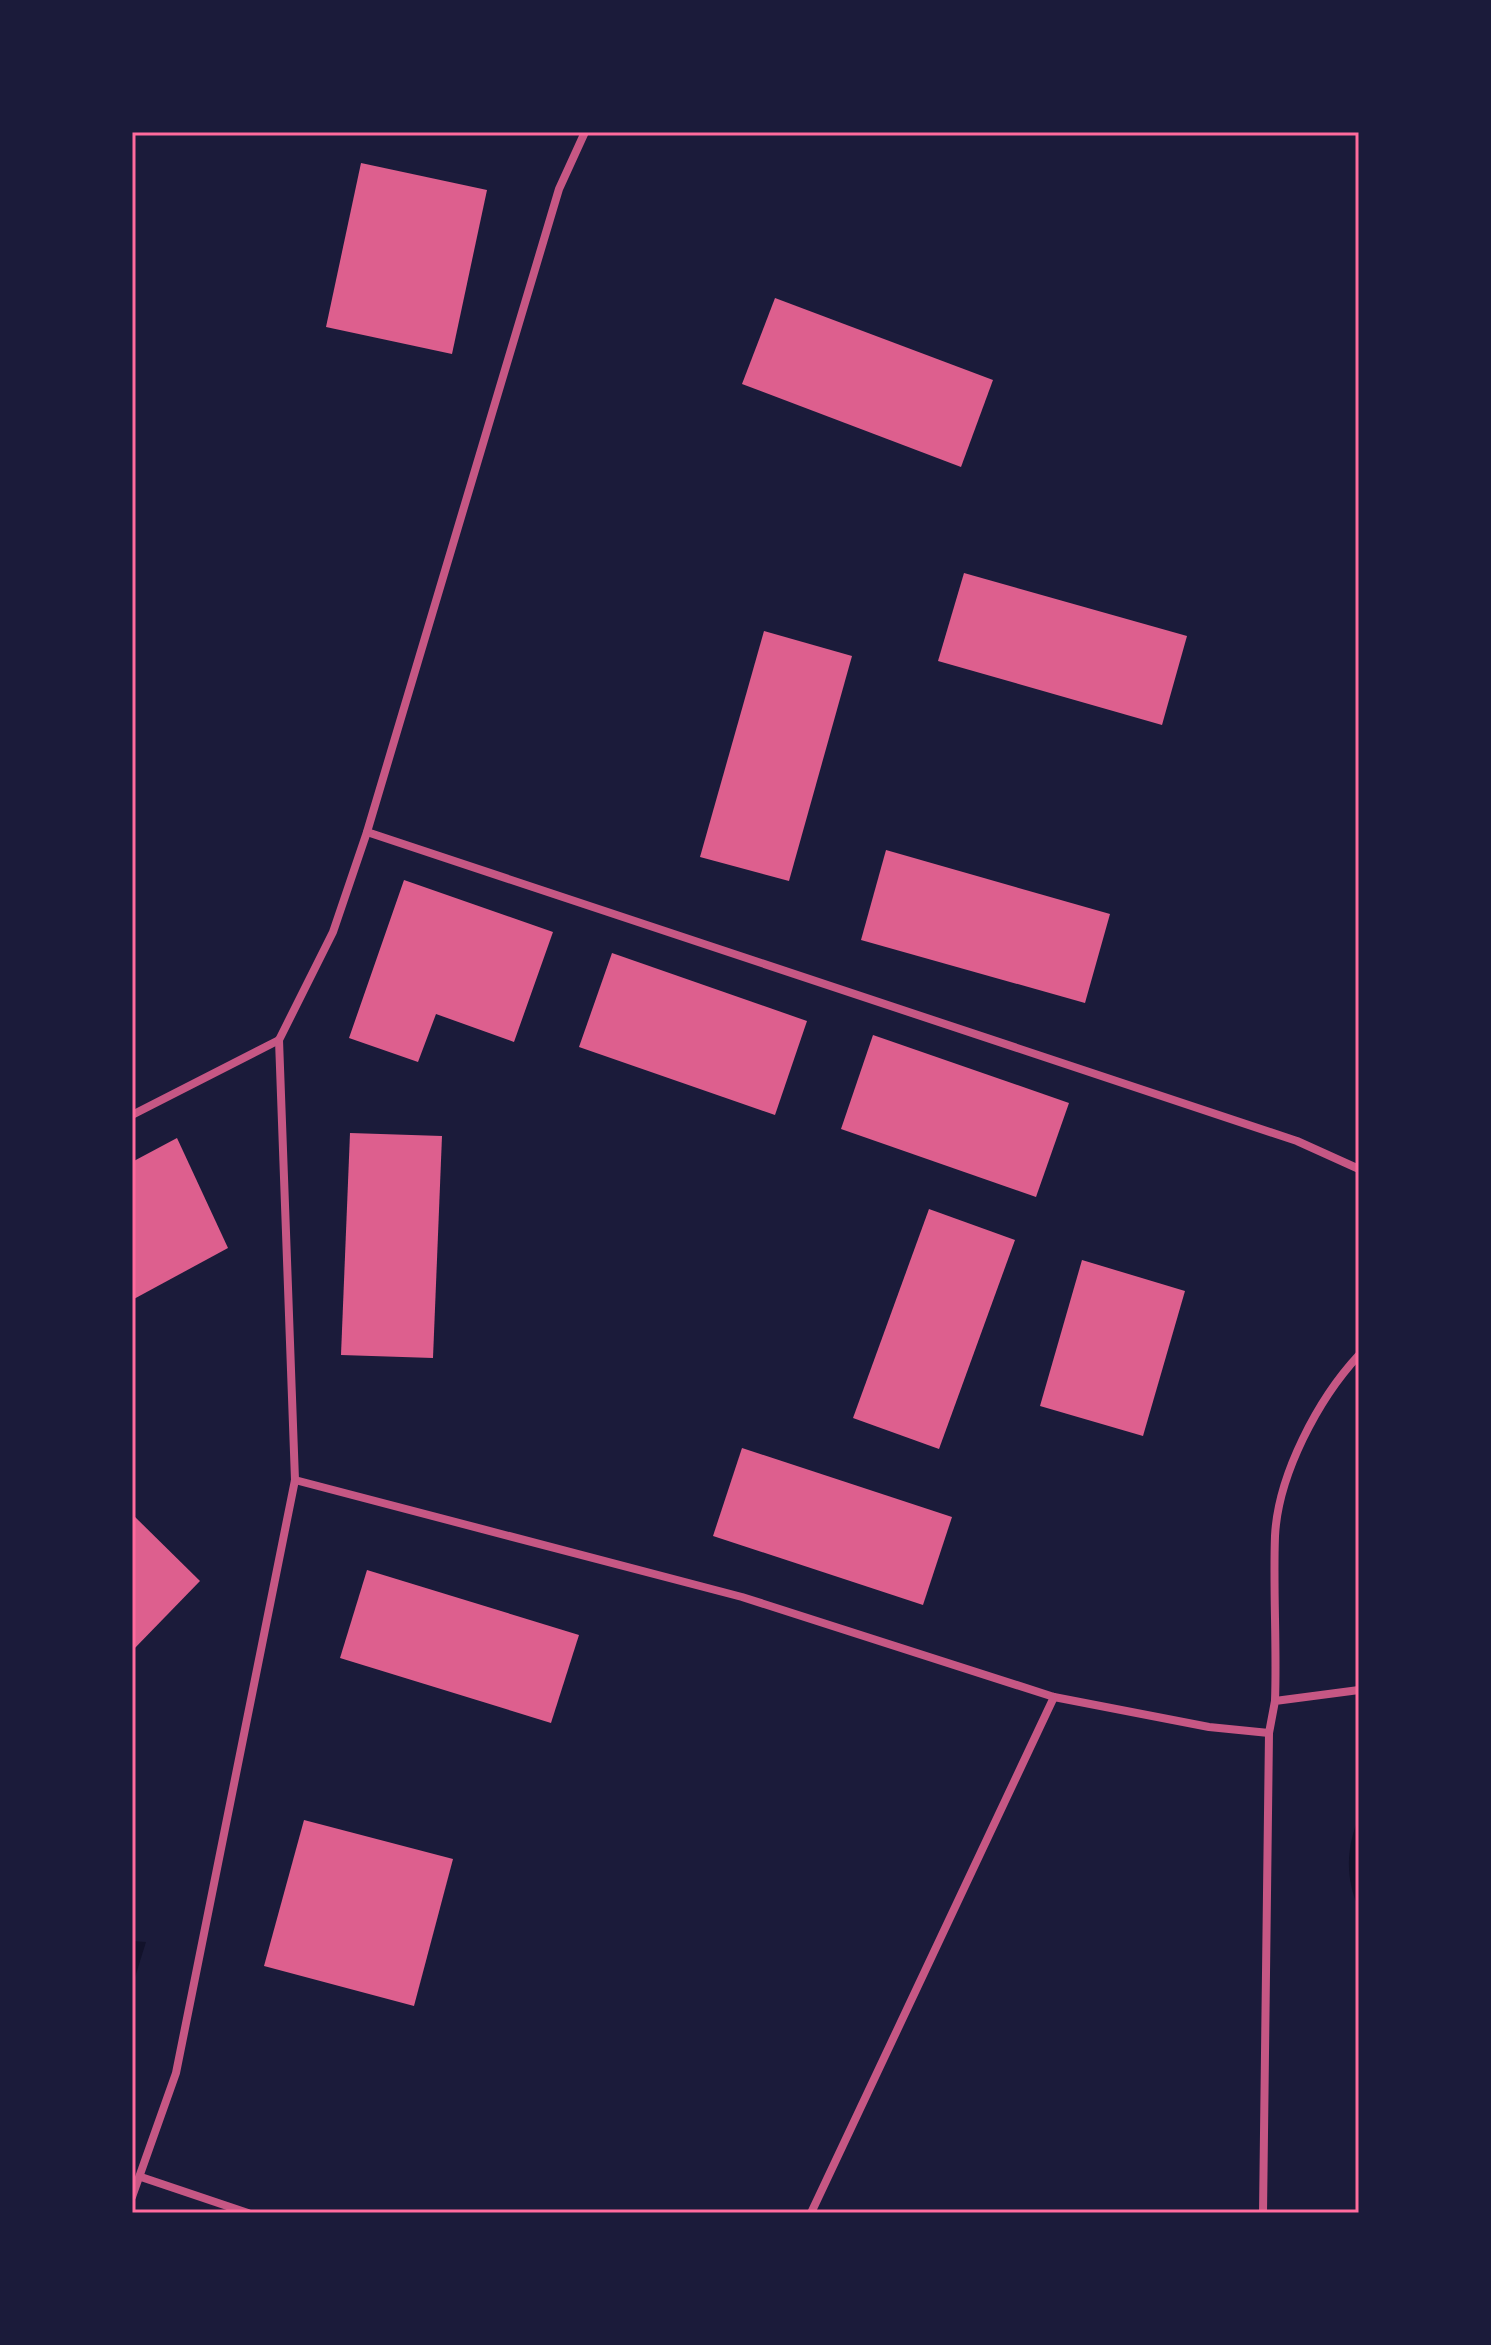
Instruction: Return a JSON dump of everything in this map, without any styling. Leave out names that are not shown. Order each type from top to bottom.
[{"type":"street","points":[[132,2197],[176,2073],[295,1480],[279,1040],[333,932],[367,832],[559,189],[585,132]]},
{"type":"street","points":[[367,832],[1297,1141],[1359,1169]]},
{"type":"street","points":[[132,1115],[279,1040]]},
{"type":"street","points":[[1263,2213],[1269,1733],[1275,1701],[1275,1533],[1288,1469],[1339,1377],[1359,1355]]},
{"type":"street","points":[[295,1480],[742,1597],[1054,1697],[1209,1727],[1269,1733]]},
{"type":"street","points":[[1275,1701],[1359,1690]]},
{"type":"street","points":[[811,2213],[1054,1697]]},
{"type":"street","points":[[141,2177],[248,2213]]},
{"type":"shaded area","points":[[1359,1817],[1359,1909],[1351,1886],[1349,1863]]},
{"type":"shaded area","points":[[132,1941],[146,1942],[132,1987]]},
{"type":"building","points":[[361,163],[487,190],[452,354],[326,327]]},
{"type":"building","points":[[775,298],[993,380],[961,467],[742,384]]},
{"type":"building","points":[[964,573],[1187,636],[1162,725],[938,661]]},
{"type":"building","points":[[764,631],[852,656],[789,881],[700,857]]},
{"type":"building","points":[[886,850],[1110,914],[1085,1003],[861,940]]},
{"type":"building","points":[[404,880],[553,932],[514,1042],[436,1014],[418,1062],[349,1038]]},
{"type":"building","points":[[612,953],[807,1021],[775,1115],[579,1047]]},
{"type":"building","points":[[873,1035],[1069,1103],[1036,1197],[841,1129]]},
{"type":"building","points":[[350,1133],[442,1136],[433,1358],[341,1355]]},
{"type":"building","points":[[177,1138],[228,1248],[132,1300],[132,1162]]},
{"type":"building","points":[[929,1209],[1015,1240],[939,1449],[853,1418]]},
{"type":"building","points":[[1082,1260],[1185,1291],[1143,1436],[1040,1406]]},
{"type":"building","points":[[742,1448],[952,1517],[923,1605],[713,1536]]},
{"type":"building","points":[[132,1514],[200,1581],[132,1651]]},
{"type":"building","points":[[367,1570],[579,1635],[551,1723],[340,1658]]},
{"type":"building","points":[[304,1820],[453,1859],[414,2006],[264,1966]]}]
